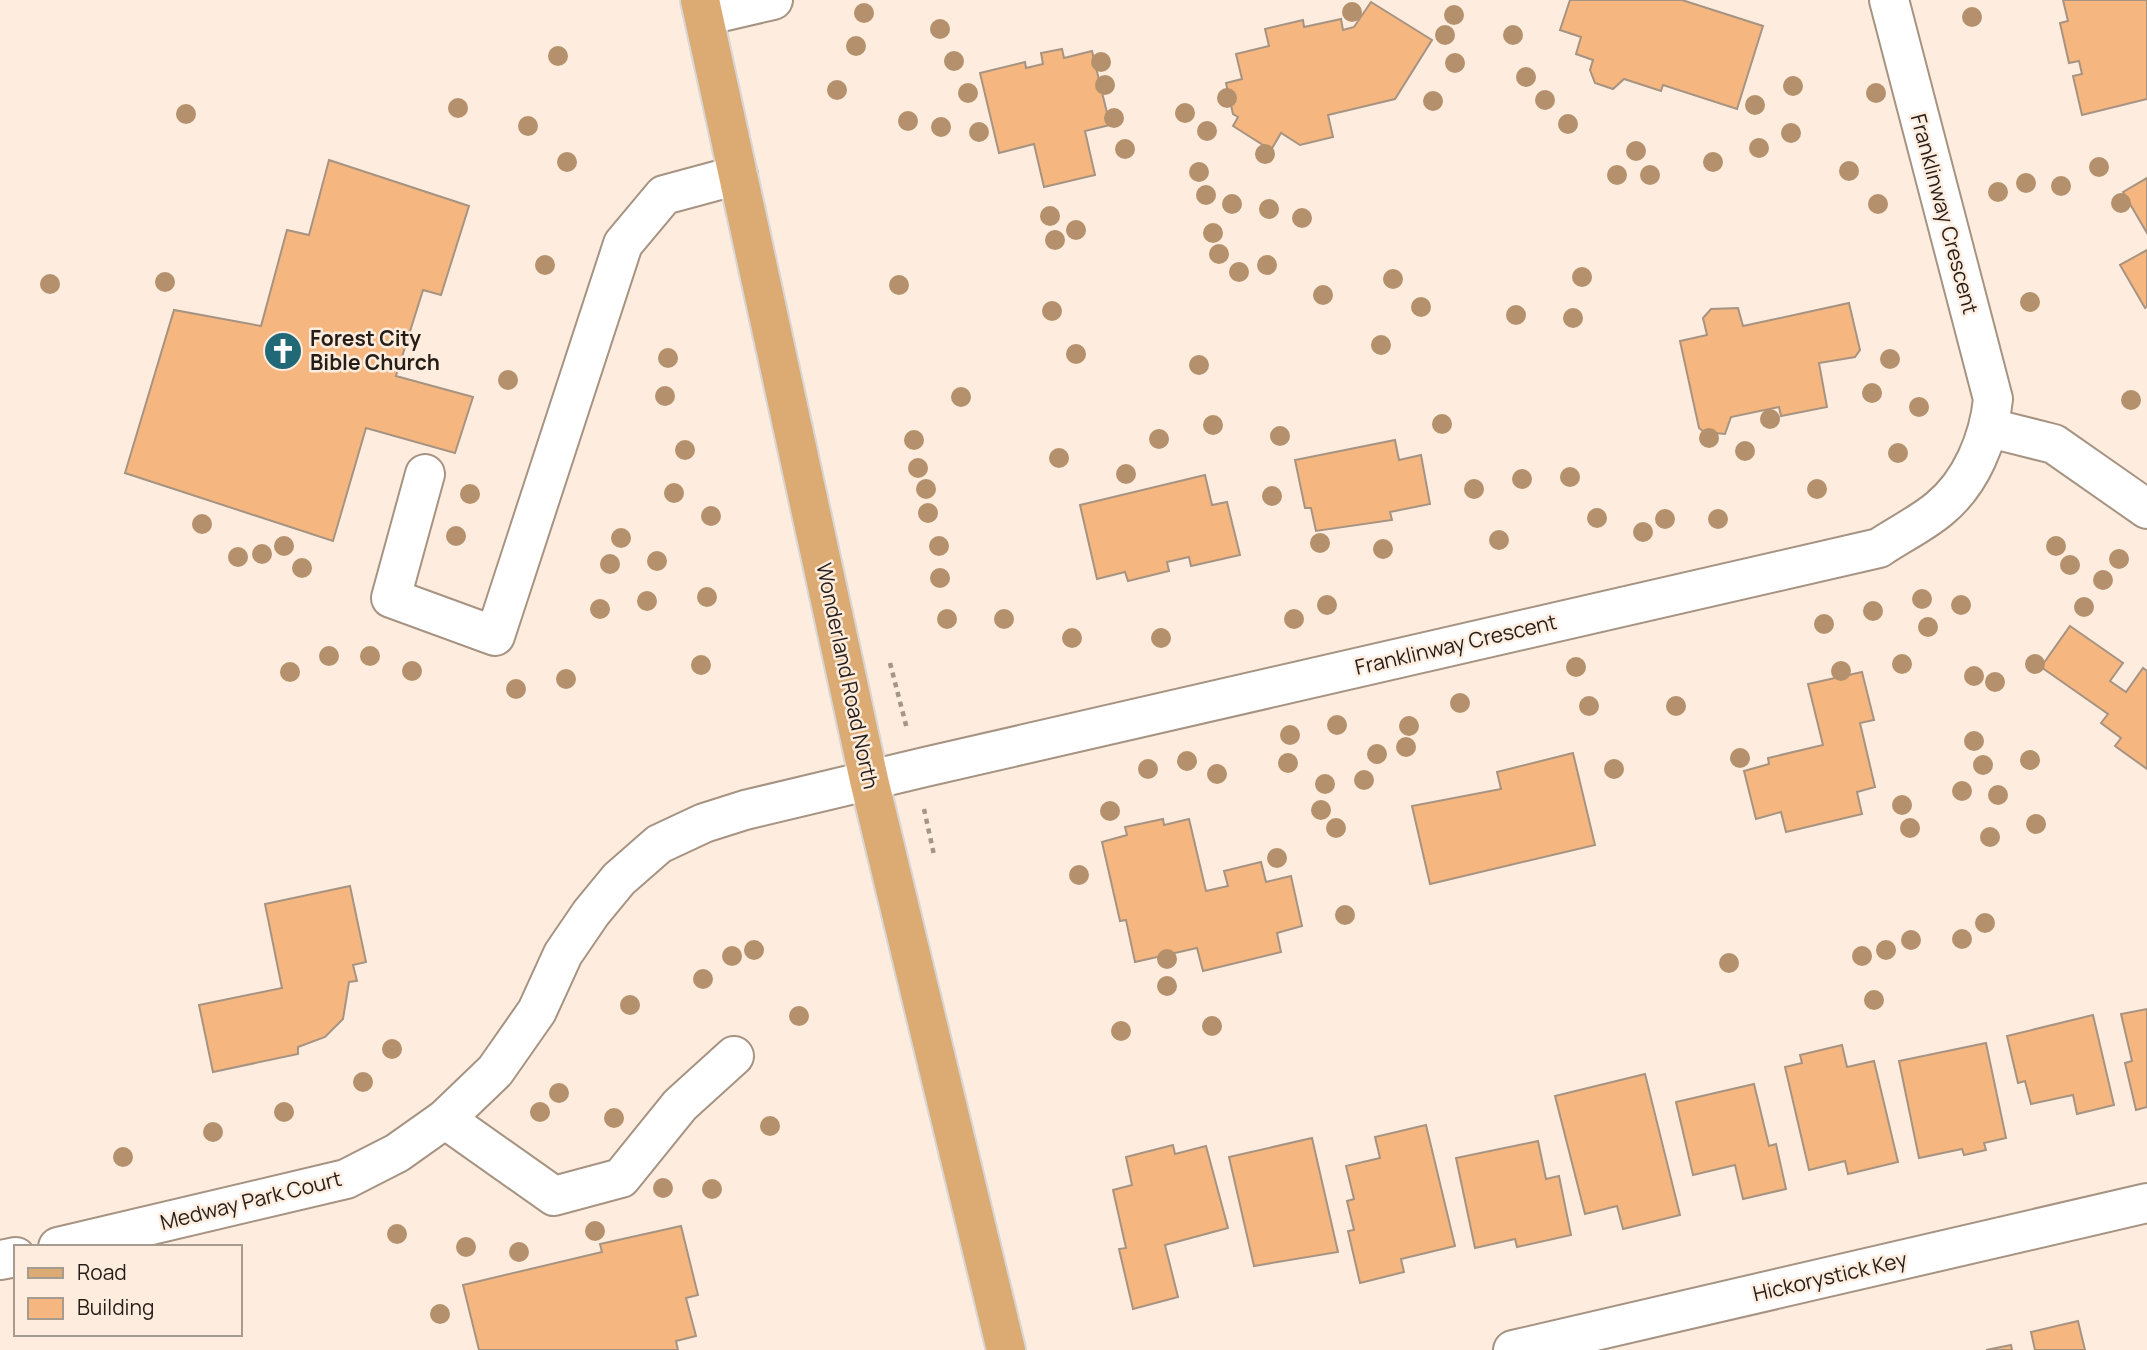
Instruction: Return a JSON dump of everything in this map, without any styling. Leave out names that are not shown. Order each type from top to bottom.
[{"type":"main road","name":"Wonderland Road North","points":[[702,8],[869,780],[1006,1350]]},
{"type":"street","points":[[702,8],[773,0]]},
{"type":"street","name":"Franklinway Crescent","points":[[869,780],[1879,548],[1940,509],[1973,467],[1990,428],[1993,399],[1889,0]]},
{"type":"street","points":[[425,474],[391,598],[495,636],[623,244],[664,195],[738,175]]},
{"type":"street","points":[[1990,428],[2054,444],[2147,509]]},
{"type":"street","name":"Medway Park Court","points":[[66,1245],[346,1179],[397,1153],[445,1119],[495,1071],[537,1011],[563,954],[591,913],[620,879],[659,844],[704,823],[745,810],[869,780]]},
{"type":"street","points":[[445,1119],[554,1196],[621,1178],[680,1105],[734,1056]]},
{"type":"street","name":"Hickorystick Key","points":[[1513,1350],[2147,1203]]},
{"type":"building","points":[[1570,0],[1682,0],[1763,26],[1737,109],[1663,85],[1661,91],[1624,79],[1613,89],[1595,83],[1590,70],[1593,60],[1576,54],[1581,37],[1560,30]]},
{"type":"building","points":[[2063,0],[2147,0],[2147,99],[2082,115],[2073,76],[2082,74],[2079,61],[2069,63],[2060,23],[2068,21]]},
{"type":"building","points":[[1371,2],[1432,40],[1395,99],[1328,115],[1333,137],[1300,145],[1281,133],[1271,150],[1233,126],[1238,117],[1233,114],[1226,83],[1242,79],[1236,54],[1269,46],[1265,29],[1303,20],[1304,27],[1341,19],[1343,30],[1354,27]]},
{"type":"building","points":[[1062,49],[1064,58],[1092,51],[1110,125],[1085,131],[1095,175],[1044,187],[1034,144],[999,153],[980,73],[1025,62],[1026,68],[1043,64],[1041,53]]},
{"type":"building","name":"Forest City Bible Church","points":[[329,160],[469,206],[441,295],[423,290],[396,376],[473,397],[455,453],[366,428],[333,541],[125,473],[174,310],[261,326],[287,230],[309,235]]},
{"type":"building","points":[[2147,178],[2147,233],[2123,192]]},
{"type":"building","points":[[2147,250],[2147,307],[2145,308],[2120,265]]},
{"type":"building","points":[[1849,303],[1860,350],[1855,357],[1819,363],[1827,407],[1781,416],[1779,407],[1731,417],[1725,434],[1704,432],[1699,428],[1680,341],[1707,335],[1703,318],[1711,309],[1738,308],[1743,326]]},
{"type":"building","points":[[1395,440],[1399,460],[1421,455],[1430,504],[1390,512],[1392,520],[1316,531],[1311,508],[1305,508],[1295,460]]},
{"type":"building","points":[[1205,475],[1212,505],[1227,502],[1240,555],[1191,566],[1189,557],[1167,562],[1169,571],[1128,581],[1125,572],[1097,579],[1080,505]]},
{"type":"building","points":[[2070,626],[2123,663],[2110,681],[2126,692],[2143,668],[2147,671],[2147,769],[2115,746],[2121,738],[2101,723],[2108,714],[2041,667]]},
{"type":"building","points":[[1862,672],[1874,720],[1860,723],[1875,787],[1857,792],[1862,814],[1786,832],[1781,812],[1756,819],[1744,771],[1769,764],[1768,758],[1823,745],[1808,684]]},
{"type":"building","points":[[1573,753],[1595,845],[1430,884],[1412,806],[1501,789],[1497,772]]},
{"type":"building","points":[[1163,819],[1164,825],[1189,819],[1206,891],[1228,886],[1224,871],[1261,862],[1266,882],[1291,876],[1302,926],[1277,933],[1281,952],[1203,971],[1197,948],[1135,962],[1126,920],[1120,921],[1102,842],[1127,835],[1125,827]]},
{"type":"building","points":[[350,886],[366,962],[353,965],[357,981],[349,982],[343,1019],[325,1037],[298,1047],[298,1054],[213,1072],[199,1005],[282,988],[265,904]]},
{"type":"building","points":[[2147,1009],[2147,1107],[2136,1110],[2125,1063],[2132,1061],[2121,1014]]},
{"type":"building","points":[[2093,1015],[2114,1105],[2077,1114],[2073,1095],[2031,1104],[2025,1081],[2018,1083],[2007,1036]]},
{"type":"building","points":[[1986,1043],[2006,1138],[1984,1143],[1986,1150],[1964,1155],[1962,1149],[1919,1158],[1899,1061]]},
{"type":"building","points":[[1842,1045],[1847,1067],[1874,1061],[1898,1162],[1848,1174],[1845,1161],[1809,1170],[1785,1067],[1802,1063],[1800,1055]]},
{"type":"building","points":[[1645,1074],[1680,1215],[1623,1229],[1617,1206],[1585,1214],[1555,1096]]},
{"type":"building","points":[[1754,1084],[1769,1146],[1776,1144],[1786,1189],[1743,1199],[1735,1165],[1693,1175],[1676,1102]]},
{"type":"building","points":[[1426,1125],[1455,1246],[1401,1259],[1404,1272],[1360,1283],[1348,1231],[1354,1230],[1347,1201],[1354,1199],[1346,1166],[1380,1158],[1375,1137]]},
{"type":"building","points":[[1312,1138],[1338,1252],[1254,1266],[1229,1157]]},
{"type":"building","points":[[1538,1141],[1546,1179],[1559,1176],[1571,1235],[1517,1247],[1515,1239],[1475,1248],[1456,1158]]},
{"type":"building","points":[[1173,1145],[1175,1154],[1206,1146],[1228,1228],[1165,1245],[1178,1297],[1133,1309],[1119,1249],[1126,1248],[1113,1190],[1132,1185],[1126,1157]]},
{"type":"building","points":[[681,1226],[698,1295],[686,1298],[696,1336],[676,1341],[678,1350],[479,1350],[463,1285],[602,1252],[600,1244]]},
{"type":"building","points":[[2078,1321],[2085,1350],[2035,1350],[2031,1332]]},
{"type":"building","points":[[2011,1345],[2012,1350],[1986,1350]]},
{"type":"place","name":"Forest City Bible Church","points":[[283,351]]}]
